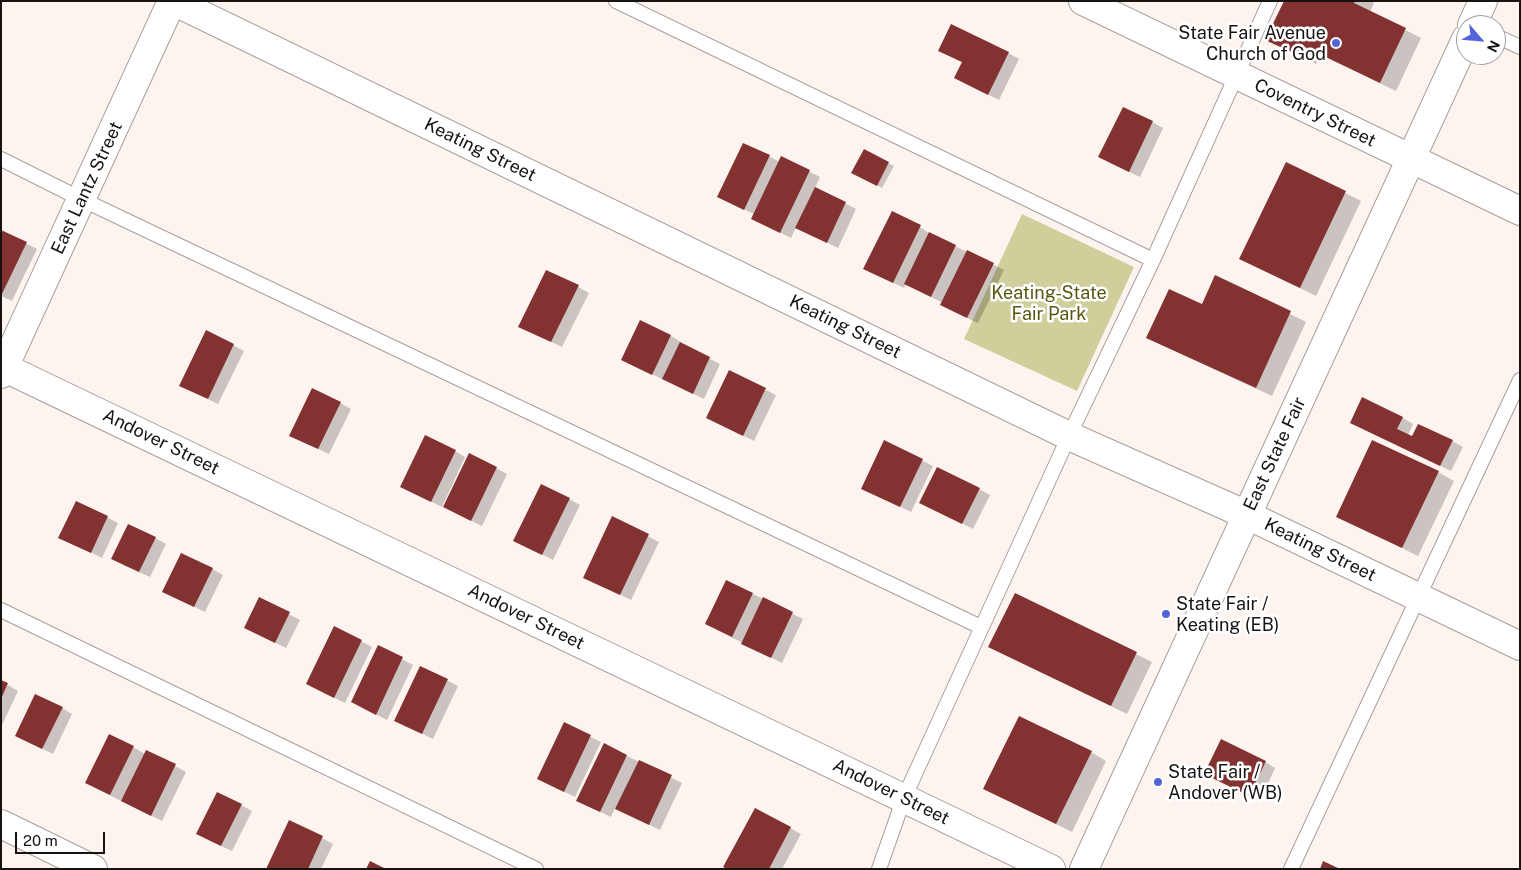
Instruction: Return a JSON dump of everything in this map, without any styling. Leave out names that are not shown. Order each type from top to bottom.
[{"type":"street","name":"East Lantz Street","points":[[2,369],[173,1]]},
{"type":"street","name":"Keating Street","points":[[173,1],[1068,436],[1247,515],[1520,646]]},
{"type":"street","name":"Coventry Street","points":[[1083,1],[1520,211]]},
{"type":"street","points":[[1477,15],[1484,1]]},
{"type":"street","name":"East State Fair","points":[[1084,869],[1456,60]]},
{"type":"street","name":"Andover Street","points":[[2,369],[1051,869]]},
{"type":"street","points":[[1,824],[93,869]]},
{"type":"lane","points":[[616,1],[1152,260]]},
{"type":"lane","points":[[879,869],[904,798],[1068,436],[1152,260],[1270,1]]},
{"type":"lane","points":[[1506,41],[1520,47]]},
{"type":"lane","points":[[1,159],[81,199],[982,627]]},
{"type":"lane","points":[[1291,869],[1520,380]]},
{"type":"lane","points":[[1,610],[536,869]]},
{"type":"green space","name":"Keating-State Fair Park","points":[[1022,214],[1134,267],[1077,391],[964,339]]},
{"type":"building","name":"State Fair Avenue Church of God","points":[[1284,1],[1355,1],[1354,3],[1406,28],[1380,83],[1305,47],[1300,56],[1265,40]]},
{"type":"building","points":[[951,24],[1009,52],[988,95],[954,78],[962,62],[938,51]]},
{"type":"building","points":[[1123,107],[1153,121],[1129,172],[1098,157]]},
{"type":"building","points":[[743,143],[770,155],[744,210],[717,197]]},
{"type":"building","points":[[864,149],[889,162],[877,186],[851,173]]},
{"type":"building","points":[[781,156],[810,170],[780,233],[751,219]]},
{"type":"building","points":[[1286,162],[1346,191],[1300,288],[1239,259]]},
{"type":"building","points":[[815,187],[846,202],[827,243],[795,228]]},
{"type":"building","points":[[892,211],[921,225],[893,283],[863,269]]},
{"type":"building","points":[[1,230],[27,242],[1,296]]},
{"type":"building","points":[[929,232],[956,245],[931,297],[904,284]]},
{"type":"building","points":[[967,250],[994,263],[967,318],[940,305]]},
{"type":"building","points":[[546,270],[579,285],[551,342],[518,327]]},
{"type":"building","points":[[1215,275],[1291,311],[1256,388],[1146,338],[1169,289],[1202,304]]},
{"type":"building","points":[[640,320],[671,335],[652,375],[621,360]]},
{"type":"building","points":[[206,330],[234,344],[208,399],[179,386]]},
{"type":"building","points":[[680,342],[710,357],[693,394],[662,379]]},
{"type":"building","points":[[729,370],[766,388],[743,436],[706,418]]},
{"type":"building","points":[[312,388],[341,402],[318,449],[289,436]]},
{"type":"building","points":[[1362,397],[1403,417],[1397,429],[1412,436],[1418,424],[1453,440],[1440,466],[1350,423]]},
{"type":"building","points":[[425,435],[456,450],[431,502],[400,487]]},
{"type":"building","points":[[884,440],[923,459],[900,507],[861,489]]},
{"type":"building","points":[[1372,440],[1439,471],[1402,548],[1336,517]]},
{"type":"building","points":[[469,453],[497,467],[471,521],[443,507]]},
{"type":"building","points":[[937,467],[980,488],[962,524],[919,503]]},
{"type":"building","points":[[541,484],[570,498],[542,555],[513,541]]},
{"type":"building","points":[[76,501],[108,516],[91,553],[58,538]]},
{"type":"building","points":[[612,516],[649,534],[620,595],[583,578]]},
{"type":"building","points":[[128,524],[156,537],[139,572],[111,559]]},
{"type":"building","points":[[181,553],[213,568],[194,607],[162,592]]},
{"type":"building","points":[[726,580],[753,593],[732,637],[705,624]]},
{"type":"building","points":[[1015,593],[1137,652],[1111,706],[988,647]]},
{"type":"building","points":[[259,597],[290,612],[275,643],[244,628]]},
{"type":"building","points":[[763,597],[793,612],[771,658],[741,644]]},
{"type":"building","points":[[334,626],[362,640],[334,698],[306,684]]},
{"type":"building","points":[[378,645],[403,657],[376,715],[351,702]]},
{"type":"building","points":[[420,666],[448,679],[422,734],[394,721]]},
{"type":"building","points":[[1,680],[8,683],[1,699]]},
{"type":"building","points":[[35,694],[63,707],[42,749],[15,736]]},
{"type":"building","points":[[1019,716],[1092,751],[1056,824],[983,789]]},
{"type":"building","points":[[564,722],[591,735],[564,792],[537,779]]},
{"type":"building","points":[[109,734],[134,746],[110,795],[85,783]]},
{"type":"building","points":[[1221,739],[1266,761],[1249,796],[1204,774]]},
{"type":"building","points":[[604,743],[627,755],[600,812],[576,801]]},
{"type":"building","points":[[146,750],[176,764],[151,816],[121,801]]},
{"type":"building","points":[[639,760],[672,775],[649,825],[615,809]]},
{"type":"building","points":[[217,792],[242,804],[221,846],[196,834]]},
{"type":"building","points":[[755,808],[791,827],[769,869],[728,869],[723,867]]},
{"type":"building","points":[[289,820],[323,836],[308,869],[266,869]]},
{"type":"building","points":[[370,861],[386,869],[366,869]]},
{"type":"building","points":[[1323,861],[1340,869],[1320,869]]},
{"type":"place","name":"State Fair Avenue Church of God","points":[[1336,43]]},
{"type":"place","name":"State Fair / Keating (EB)","points":[[1166,614]]},
{"type":"place","name":"State Fair / Andover (WB)","points":[[1158,782]]}]
